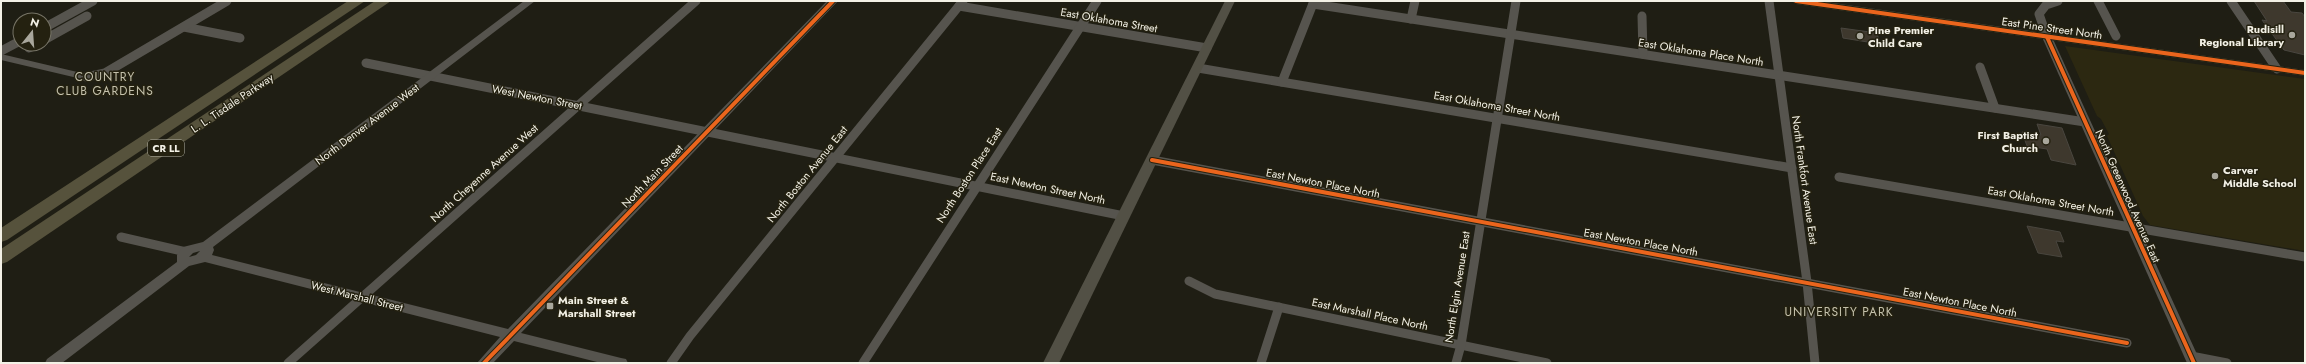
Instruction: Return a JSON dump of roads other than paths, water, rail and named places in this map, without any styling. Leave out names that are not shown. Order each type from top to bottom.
[{"type":"highway","points":[[325,32],[350,1]]},
{"type":"highway","name":"L. L. Tisdale Parkway","points":[[1,258],[325,32],[358,1]]},
{"type":"highway","name":"L. L. Tisdale Parkway","points":[[1,236],[325,32],[384,1]]},
{"type":"highway","points":[[325,32],[396,1]]},
{"type":"main road","points":[[1051,363],[1230,1]]},
{"type":"main road","name":"East Pine Street North","points":[[1796,1],[2305,73]]},
{"type":"street","points":[[52,24],[93,1]]},
{"type":"street","points":[[1,57],[86,77],[103,74],[227,1]]},
{"type":"street","name":"North Denver Avenue West","points":[[204,252],[530,1]]},
{"type":"street","name":"North Cheyenne Avenue West","points":[[288,363],[696,1]]},
{"type":"street","name":"North Main Street","points":[[484,363],[833,1]]},
{"type":"street","name":"North Boston Place East","points":[[862,363],[976,185],[1097,1]]},
{"type":"street","points":[[1411,19],[1415,1]]},
{"type":"street","name":"North Elgin Avenue East","points":[[1456,363],[1461,345],[1496,118],[1516,1]]},
{"type":"street","name":"North Frankfort Avenue East","points":[[1769,1],[1807,282],[1815,363]]},
{"type":"street","name":"North Greenwood Avenue East","points":[[2058,1],[2046,5],[2039,14],[2047,37],[2192,360]]},
{"type":"street","points":[[2231,1],[2278,69]]},
{"type":"street","points":[[1282,82],[1314,2]]},
{"type":"street","name":"East Oklahoma Place North","points":[[1314,2],[1411,19],[2085,122]]},
{"type":"street","points":[[2097,2],[2116,36]]},
{"type":"street","name":"East Oklahoma Street","points":[[961,4],[1080,27],[1208,48]]},
{"type":"street","name":"North Boston Avenue East","points":[[671,363],[690,336],[961,4]]},
{"type":"street","points":[[52,36],[87,16]]},
{"type":"street","points":[[1642,16],[1643,54]]},
{"type":"street","points":[[184,27],[240,38]]},
{"type":"street","points":[[1,51],[12,45]]},
{"type":"street","name":"West Newton Street","points":[[366,63],[707,132]]},
{"type":"street","points":[[1980,67],[1995,108]]},
{"type":"street","name":"East Oklahoma Street North","points":[[1198,68],[1792,168]]},
{"type":"street","name":"East Newton Street North","points":[[707,132],[1124,216]]},
{"type":"street","name":"East Newton Place North","points":[[1152,160],[2127,343]]},
{"type":"street","name":"East Oklahoma Street North","points":[[1839,176],[2305,257]]},
{"type":"street","points":[[121,237],[186,257],[194,261],[204,252]]},
{"type":"street","name":"West Marshall Street","points":[[204,252],[362,297],[621,363]]},
{"type":"street","points":[[52,363],[186,257]]},
{"type":"street","name":"East Marshall Place North","points":[[1189,281],[1215,294],[1547,363]]},
{"type":"street","points":[[1261,363],[1279,307]]},
{"type":"street","points":[[2192,360],[2227,363]]},
{"type":"place","name":"Rudisill Regional Library","points":[[2292,35]]},
{"type":"place","name":"Pine Premier Child Care","points":[[1860,36]]},
{"type":"place","name":"First Baptist Church","points":[[2046,141]]},
{"type":"place","name":"Carver Middle School","points":[[2215,176]]},
{"type":"place","name":"Main Street & Marshall Street","points":[[550,306]]},
{"type":"district","name":"COUNTRY CLUB GARDENS","points":[[105,84]]},
{"type":"district","name":"UNIVERSITY PARK","points":[[1839,312]]}]
